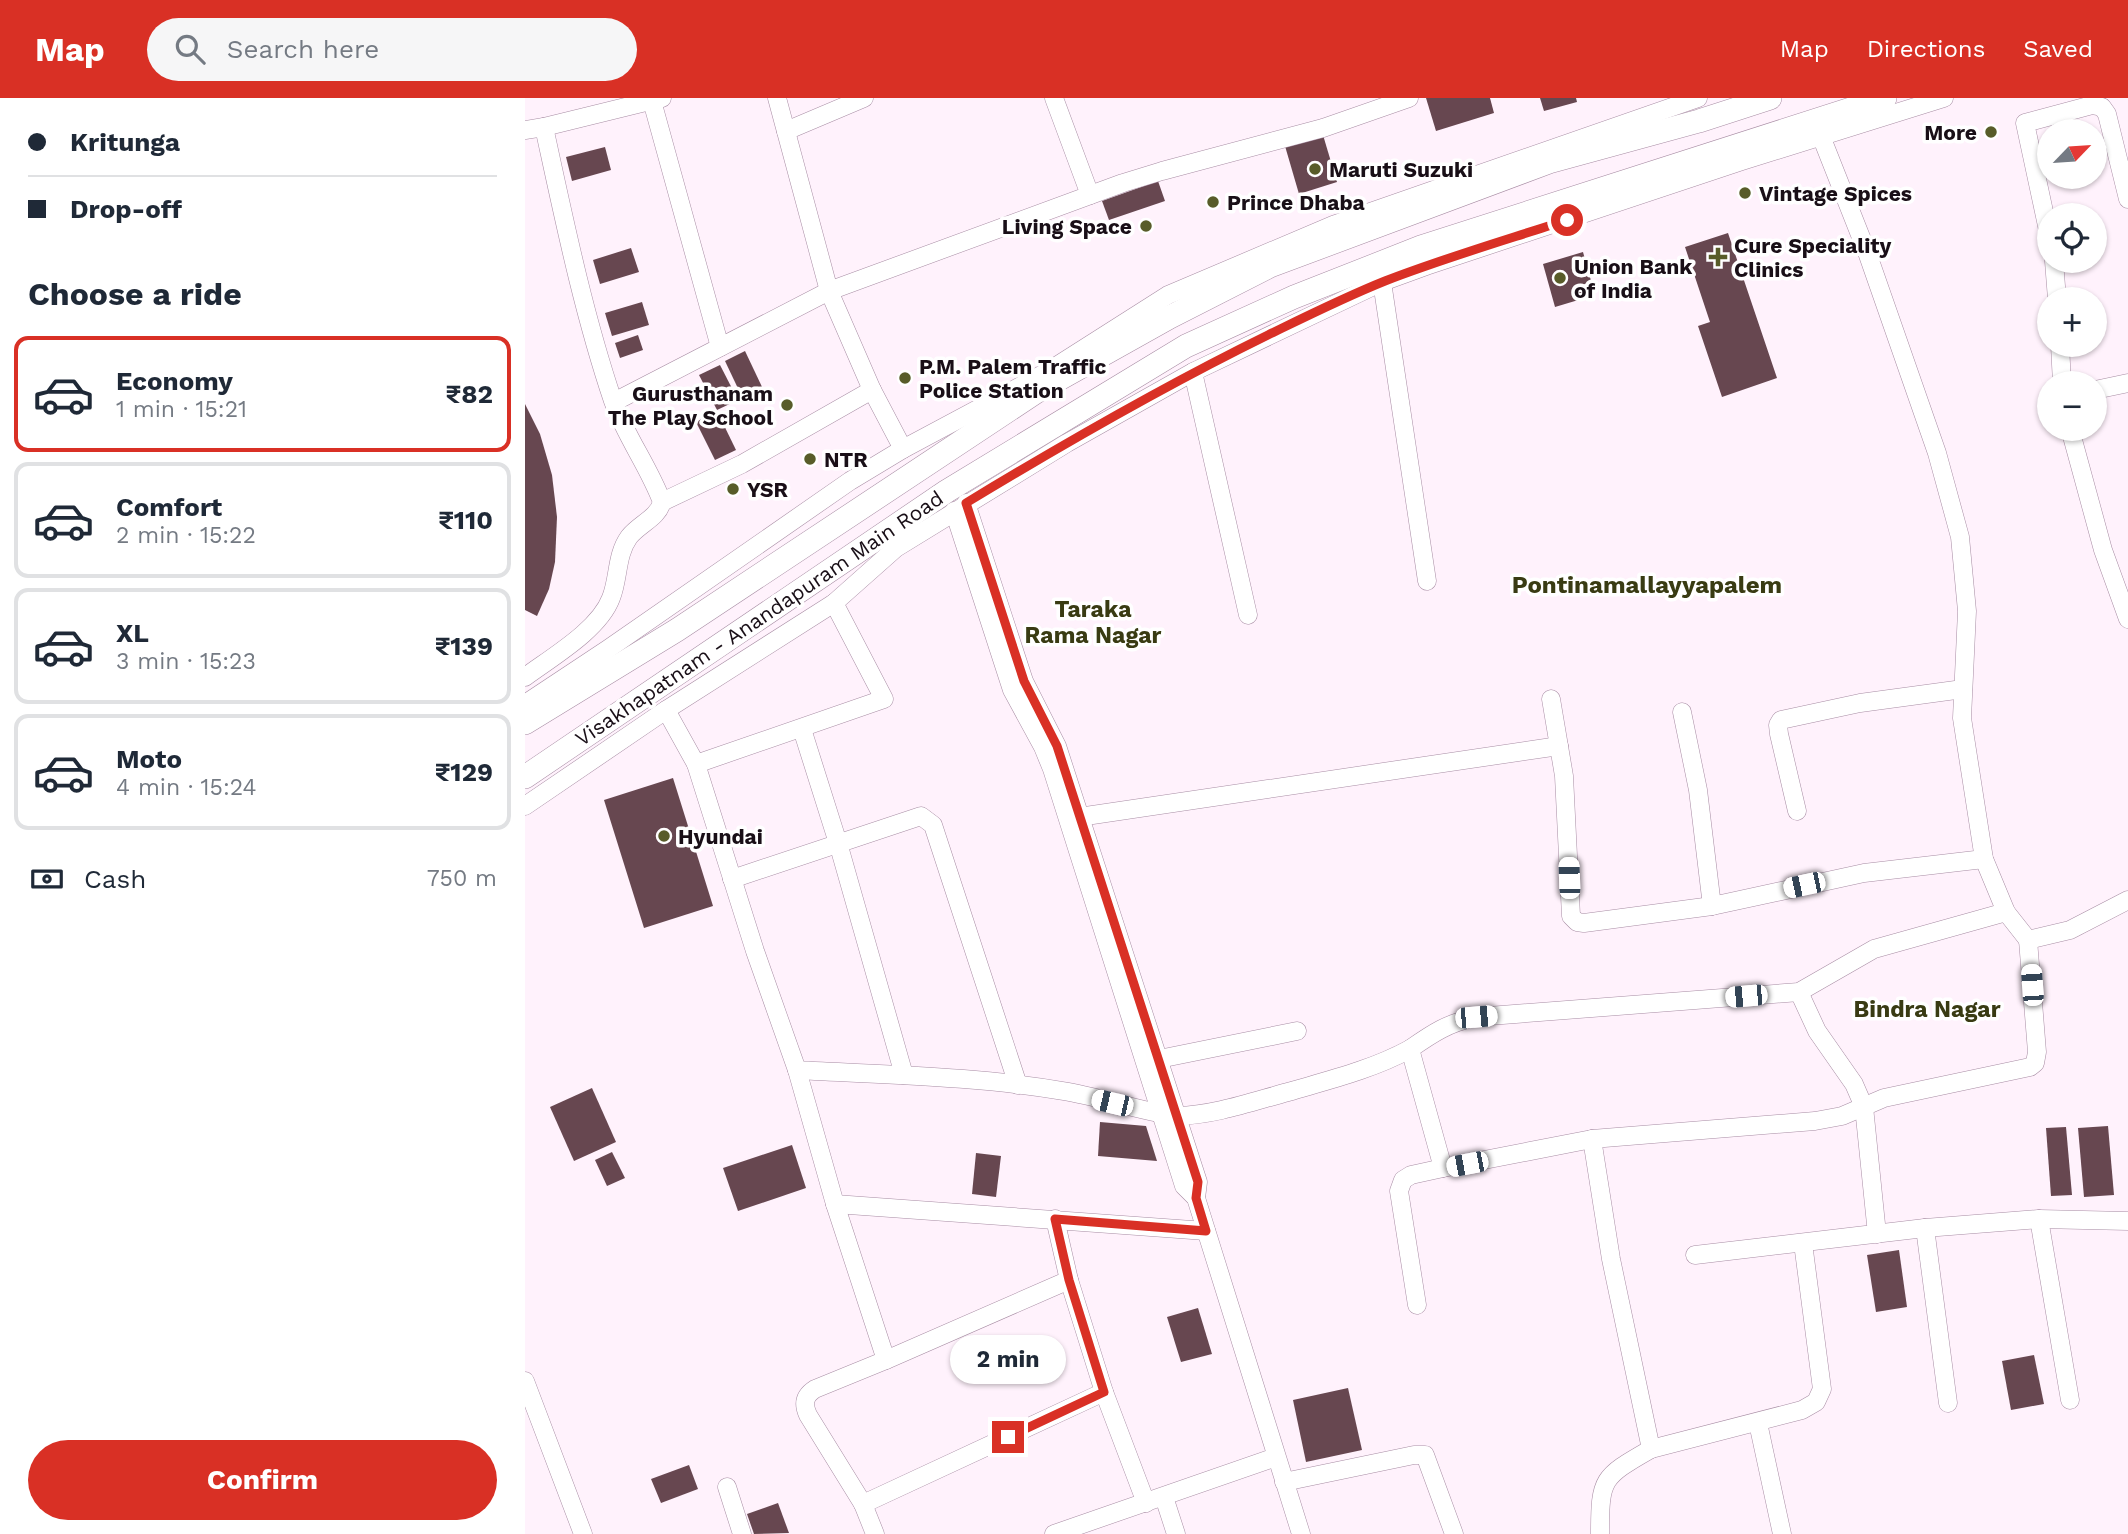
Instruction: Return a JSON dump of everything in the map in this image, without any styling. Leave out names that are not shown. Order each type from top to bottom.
[{"type":"main road","name":"Visakhapatnam - Anandapuram Main Road","points":[[525,723],[677,630],[1036,392],[1170,317],[1270,266],[1549,162],[1699,121],[1770,98]]},
{"type":"main road","name":"Visakhapatnam - Anandapuram Main Road","points":[[525,776],[947,491],[1186,346],[1294,297],[1421,247],[1885,98]]},
{"type":"street","points":[[777,98],[829,290],[872,390],[903,449]]},
{"type":"street","points":[[786,131],[865,98]]},
{"type":"street","points":[[1054,98],[1090,195]]},
{"type":"street","points":[[614,402],[829,290],[1162,171],[1323,128],[1409,98]]},
{"type":"street","points":[[525,704],[850,481],[903,449],[1047,372],[1168,295],[1333,225],[1698,98]]},
{"type":"street","points":[[525,131],[657,99],[720,347]]},
{"type":"street","points":[[525,806],[666,709],[834,603],[896,548],[1067,443],[1193,372],[1382,282],[1937,99]]},
{"type":"street","points":[[2042,203],[2025,123],[2092,105],[2102,107],[2107,114],[2128,199]]},
{"type":"street","points":[[525,677],[594,623],[610,601],[623,546],[630,535],[660,509],[662,502],[624,428],[614,402],[581,295],[544,127]]},
{"type":"street","points":[[1417,1305],[1399,1191],[1403,1180],[1411,1175],[1592,1139],[1815,1121],[1842,1116],[1884,1098],[2024,1070],[2035,1063],[2038,1052],[2028,940],[2007,912],[1984,859],[1962,718],[1967,611],[1961,537],[1937,453],[1878,282],[1821,136]]},
{"type":"street","points":[[1382,282],[1427,581]]},
{"type":"street","points":[[1193,372],[1248,615]]},
{"type":"street","points":[[2107,387],[2128,383]]},
{"type":"street","points":[[662,502],[742,464],[872,390]]},
{"type":"street","points":[[2073,441],[2103,550],[2128,619]]},
{"type":"street","points":[[960,507],[1020,669],[1057,746],[1159,1059],[1184,1186],[1196,1198],[1301,1534]]},
{"type":"street","points":[[960,507],[1012,690],[1039,738],[1052,769],[1169,1115]]},
{"type":"street","points":[[696,764],[884,699],[834,603]]},
{"type":"street","points":[[594,623],[608,649]]},
{"type":"street","points":[[1797,811],[1779,734],[1778,725],[1781,720],[1860,703],[1963,689]]},
{"type":"street","points":[[1551,699],[1564,776],[1571,916],[1577,922],[1712,906],[1864,873],[1984,859]]},
{"type":"street","points":[[666,709],[696,764],[797,1070],[835,1204],[886,1360]]},
{"type":"street","points":[[1682,712],[1697,790],[1712,906]]},
{"type":"street","points":[[802,729],[904,1075]]},
{"type":"street","points":[[1080,817],[1559,746]]},
{"type":"street","points":[[732,879],[921,816],[933,825],[1018,1085]]},
{"type":"street","points":[[2028,940],[2070,930],[2128,900]]},
{"type":"street","points":[[797,1070],[904,1075],[1018,1085],[1064,1091],[1169,1115],[1194,1116],[1228,1109],[1388,1061],[1438,1029],[1457,1021],[1476,1017],[1799,992],[1874,949],[2007,912]]},
{"type":"street","points":[[1799,992],[1817,1031],[1854,1084],[1864,1107],[1877,1234]]},
{"type":"street","points":[[1159,1059],[1297,1031]]},
{"type":"street","points":[[1410,1049],[1443,1168]]},
{"type":"street","points":[[1592,1139],[1611,1259],[1651,1449]]},
{"type":"street","points":[[835,1204],[1206,1231]]},
{"type":"street","points":[[1055,1219],[1069,1280],[1104,1392],[1155,1500],[1176,1534]]},
{"type":"street","points":[[1695,1255],[1924,1228],[2039,1219],[2128,1221]]},
{"type":"street","points":[[2039,1219],[2070,1400]]},
{"type":"street","points":[[1924,1228],[1948,1403]]},
{"type":"street","points":[[1601,1534],[1603,1487],[1610,1474],[1651,1449],[1759,1423],[1802,1410],[1816,1402],[1822,1389],[1803,1243]]},
{"type":"street","points":[[875,1534],[863,1504],[805,1407],[809,1394],[815,1389],[1069,1280]]},
{"type":"street","points":[[525,1383],[583,1534]]},
{"type":"street","points":[[863,1504],[1104,1392]]},
{"type":"street","points":[[1759,1423],[1782,1534]]},
{"type":"street","points":[[1284,1482],[1425,1455],[1454,1534]]},
{"type":"street","points":[[1054,1534],[1276,1457]]},
{"type":"street","points":[[727,1487],[742,1534]]},
{"type":"building","points":[[1426,98],[1490,98],[1494,113],[1436,131]]},
{"type":"building","points":[[1540,98],[1576,98],[1577,102],[1544,111]]},
{"type":"building","points":[[1323,135],[1337,182],[1299,194],[1285,146]]},
{"type":"building","points":[[605,147],[611,170],[572,181],[566,157]]},
{"type":"building","points":[[1158,181],[1165,201],[1109,220],[1102,201]]},
{"type":"building","points":[[1728,233],[1777,378],[1722,397],[1698,326],[1710,322],[1685,247]]},
{"type":"building","points":[[631,248],[639,272],[600,284],[593,260]]},
{"type":"building","points":[[1583,252],[1595,295],[1555,307],[1543,264]]},
{"type":"building","points":[[642,302],[649,325],[612,336],[605,313]]},
{"type":"building","points":[[638,335],[643,350],[620,358],[615,343]]},
{"type":"building","points":[[745,351],[763,389],[743,399],[725,361]]},
{"type":"building","points":[[720,365],[738,400],[717,410],[699,375]]},
{"type":"building","points":[[525,404],[540,434],[552,475],[557,517],[555,562],[549,589],[537,616],[525,610]]},
{"type":"building","points":[[717,411],[736,450],[715,460],[696,422]]},
{"type":"building","points":[[673,778],[713,906],[644,928],[604,800]]},
{"type":"building","points":[[592,1088],[616,1142],[574,1161],[550,1107]]},
{"type":"building","points":[[1100,1122],[1146,1126],[1157,1161],[1098,1156]]},
{"type":"building","points":[[2108,1126],[2114,1195],[2084,1197],[2078,1128]]},
{"type":"building","points":[[2066,1127],[2072,1195],[2051,1196],[2046,1128]]},
{"type":"building","points":[[792,1145],[806,1188],[738,1211],[723,1168]]},
{"type":"building","points":[[612,1152],[625,1178],[607,1186],[595,1160]]},
{"type":"building","points":[[976,1153],[1001,1156],[996,1197],[972,1194]]},
{"type":"building","points":[[1899,1250],[1907,1307],[1876,1312],[1867,1255]]},
{"type":"building","points":[[1198,1308],[1212,1354],[1181,1362],[1167,1317]]},
{"type":"building","points":[[2034,1355],[2044,1404],[2011,1410],[2002,1361]]},
{"type":"building","points":[[1348,1388],[1362,1450],[1306,1462],[1293,1400]]},
{"type":"building","points":[[689,1465],[698,1489],[661,1503],[651,1479]]},
{"type":"building","points":[[778,1503],[789,1533],[754,1534],[747,1514]]},
{"type":"place","name":"More","points":[[1991,132]]},
{"type":"place","name":"Maruti Suzuki","points":[[1315,169]]},
{"type":"place","name":"Vintage Spices","points":[[1745,193]]},
{"type":"place","name":"Prince Dhaba","points":[[1213,202]]},
{"type":"place","name":"Living Space","points":[[1146,226]]},
{"type":"place","name":"Cure Speciality Clinics","points":[[1718,257]]},
{"type":"place","name":"Union Bank of India","points":[[1560,278]]},
{"type":"place","name":"P.M. Palem Traffic Police Station","points":[[905,378]]},
{"type":"place","name":"Gurusthanam The Play School","points":[[787,405]]},
{"type":"place","name":"NTR","points":[[810,459]]},
{"type":"place","name":"YSR","points":[[733,489]]},
{"type":"place","name":"Hyundai","points":[[664,836]]},
{"type":"district","name":"Pontinamallayyapalem","points":[[1647,585]]},
{"type":"district","name":"Taraka Rama Nagar","points":[[1093,622]]},
{"type":"district","name":"Bindra Nagar","points":[[1927,1009]]},
{"type":"route","points":[[1008,1437],[1104,1392],[1069,1280],[1055,1219],[1206,1231],[1196,1198],[1198,1182],[1057,746],[1024,681],[966,503],[1193,372],[1303,318],[1382,282],[1567,220]]}]
